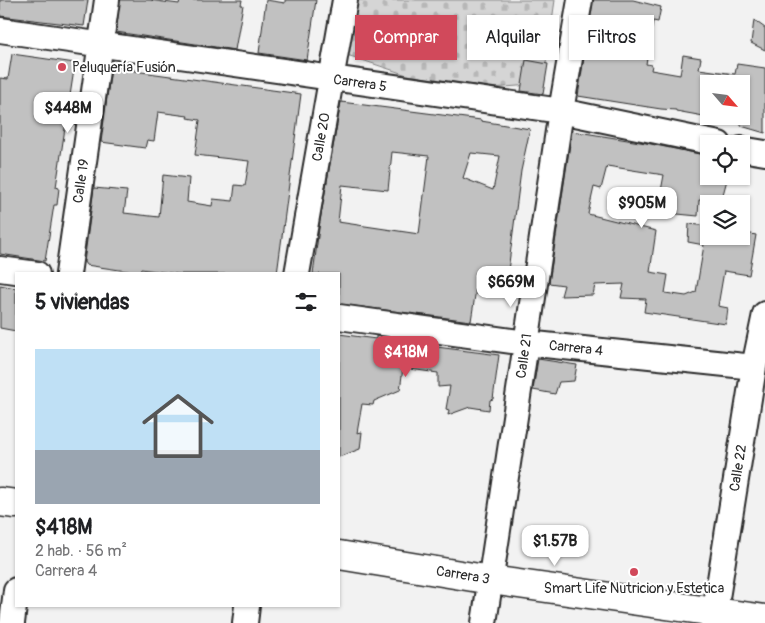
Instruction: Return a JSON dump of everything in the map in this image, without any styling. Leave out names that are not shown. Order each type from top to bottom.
[{"type":"main road","points":[[0,502],[15,504]]},
{"type":"main road","name":"Carrera 3","points":[[340,555],[714,617],[765,619]]},
{"type":"street","name":"Calle 19","points":[[68,272],[107,0]]},
{"type":"street","name":"Calle 20","points":[[297,272],[345,0]]},
{"type":"street","name":"Calle 21","points":[[484,623],[561,111],[580,0]]},
{"type":"street","name":"Carrera 5","points":[[0,30],[561,111],[700,140]]},
{"type":"street","points":[[750,150],[765,154]]},
{"type":"street","points":[[0,269],[22,272]]},
{"type":"street","name":"Calle 22","points":[[714,617],[754,367],[765,314]]},
{"type":"street","name":"Carrera 4","points":[[340,317],[526,343],[754,367]]},
{"type":"street","points":[[12,623],[15,598]]},
{"type":"street","points":[[245,623],[247,607]]},
{"type":"green space","points":[[351,0],[555,0],[553,15],[467,15],[467,60],[546,60],[543,84],[492,88],[407,75],[362,60],[457,60],[457,15],[355,15],[355,58],[341,53]]},
{"type":"building","points":[[0,0],[88,0],[84,26],[0,16]]},
{"type":"building","points":[[120,0],[149,0],[179,4],[180,0],[242,0],[241,5],[243,5],[235,50],[116,32]]},
{"type":"building","points":[[266,0],[285,3],[285,0],[316,0],[307,60],[259,53]]},
{"type":"building","points":[[593,0],[633,0],[661,7],[658,22],[654,21],[654,15],[591,15]]},
{"type":"building","points":[[754,20],[765,28],[765,50],[751,43]]},
{"type":"building","points":[[12,54],[75,63],[56,187],[59,188],[57,205],[54,205],[45,261],[0,254],[0,78],[8,79]]},
{"type":"building","points":[[683,55],[701,58],[699,69],[735,74],[737,64],[765,68],[765,133],[741,126],[750,125],[750,75],[700,75],[700,115],[676,110],[578,96],[584,60],[647,60],[646,64],[652,65],[651,70],[680,75]]},
{"type":"building","points":[[526,60],[548,64],[543,94],[521,91]]},
{"type":"building","points":[[116,66],[134,69],[134,71],[301,94],[277,272],[163,272],[141,269],[140,272],[133,272],[86,265],[84,262],[94,188],[127,191],[124,213],[159,217],[163,175],[189,178],[187,202],[212,206],[213,199],[233,201],[235,185],[245,186],[249,161],[195,155],[200,120],[187,118],[188,116],[158,112],[154,141],[147,140],[145,148],[101,142],[111,68],[116,69]]},
{"type":"building","points":[[341,102],[481,120],[530,129],[521,171],[505,294],[476,289],[471,321],[340,304],[340,272],[313,272],[320,221]],"holes":[[[392,152],[429,156],[419,234],[338,222],[342,185],[388,190]],[[471,153],[500,156],[493,190],[463,178]]]},
{"type":"building","points":[[572,131],[700,154],[700,185],[726,185],[723,195],[700,195],[698,216],[657,212],[664,175],[607,166],[601,189],[594,187],[588,214],[656,231],[650,272],[668,275],[665,293],[686,296],[696,292],[704,245],[750,245],[750,234],[756,235],[749,275],[724,271],[718,306],[728,308],[726,324],[644,312],[646,299],[621,298],[624,284],[595,285],[593,295],[561,296],[564,285],[549,283]]},
{"type":"building","points":[[689,224],[700,225],[700,244],[688,242]]},
{"type":"building","points":[[0,285],[15,288],[15,331],[0,328]]},
{"type":"building","points":[[340,334],[376,339],[376,336],[390,338],[390,341],[499,355],[493,399],[490,400],[489,410],[470,407],[448,415],[449,410],[446,409],[450,386],[438,387],[438,373],[403,368],[400,390],[374,401],[373,405],[362,404],[357,433],[362,432],[360,449],[340,457]]},
{"type":"building","points":[[538,359],[577,365],[574,381],[559,382],[555,394],[533,390]]},
{"type":"place","name":"Peluquería Fusión","points":[[62,67]]},
{"type":"place","name":"Smart Life Nutricion y Estetica","points":[[634,572]]}]
